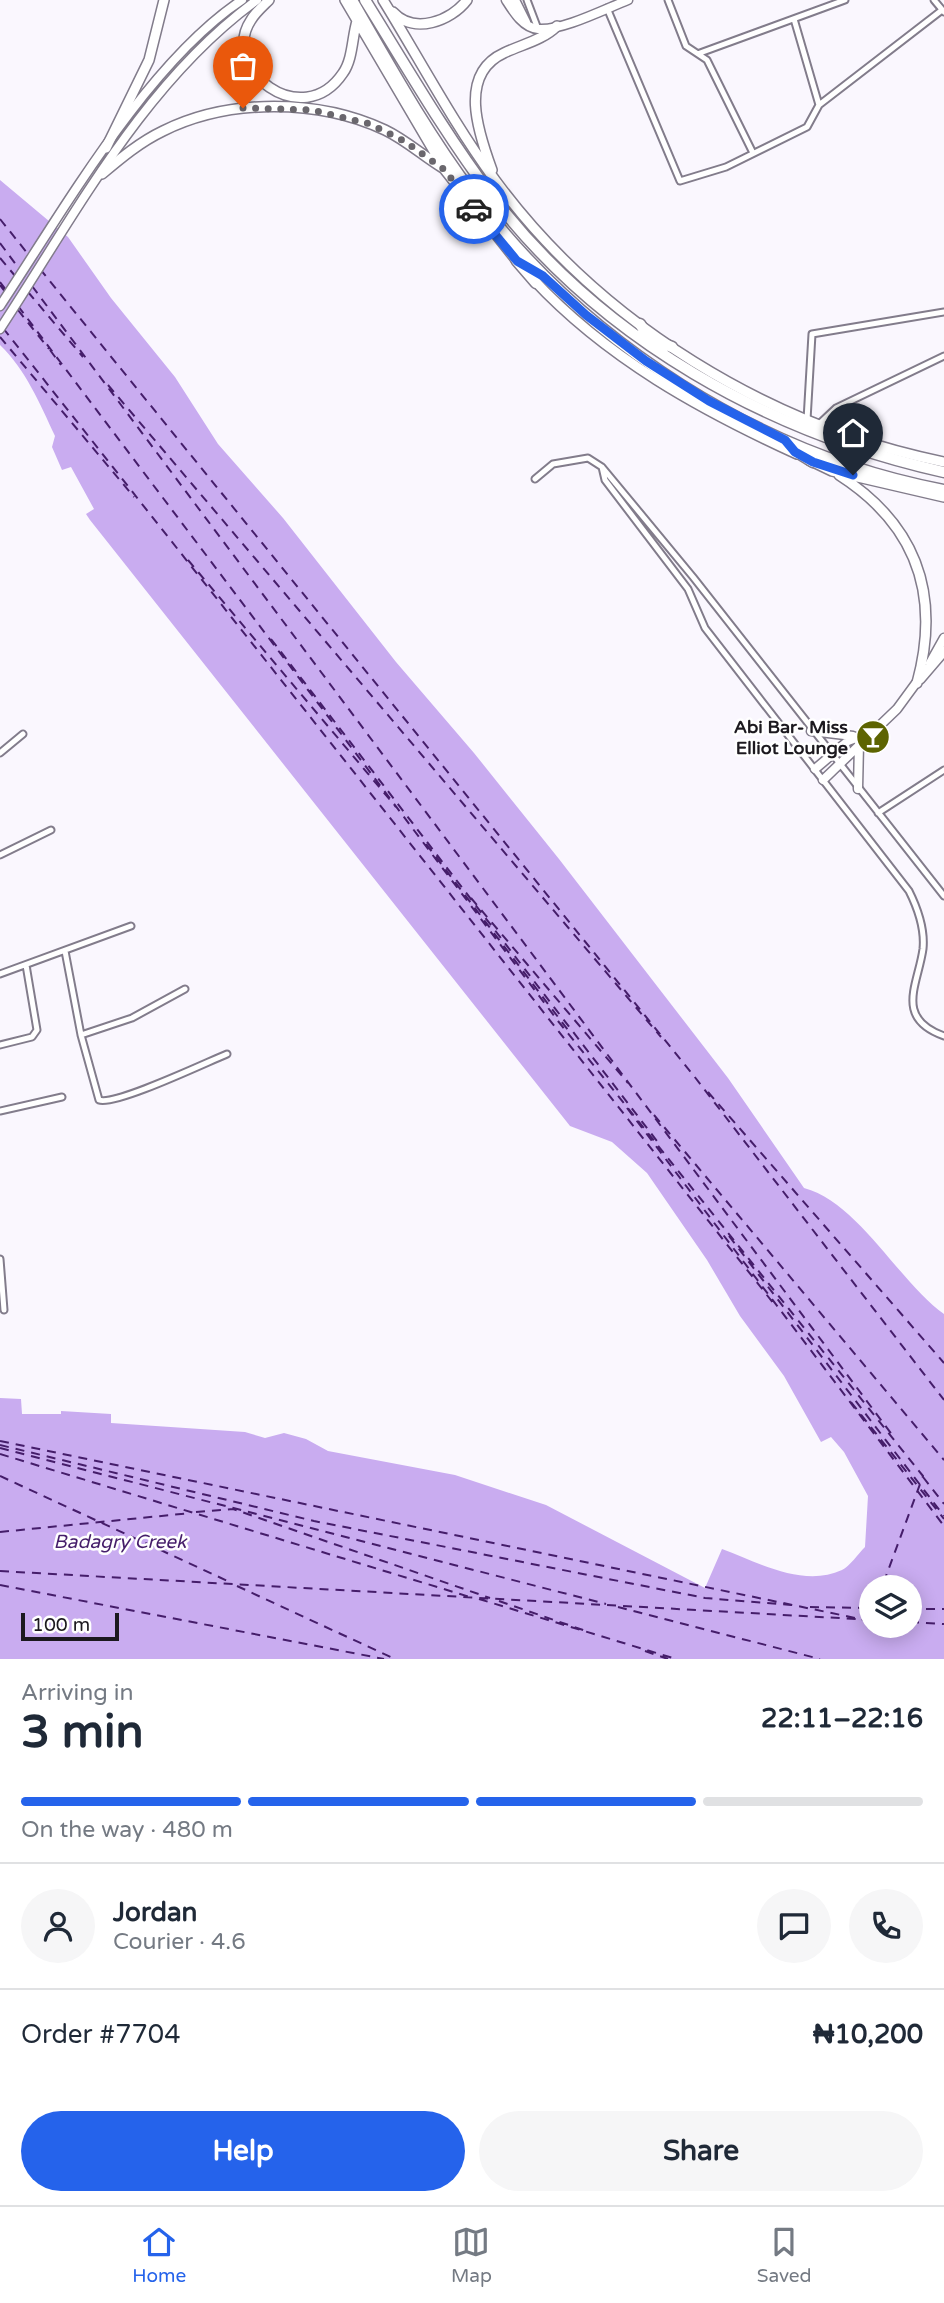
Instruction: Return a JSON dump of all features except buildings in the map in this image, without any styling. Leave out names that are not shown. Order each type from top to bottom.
[{"type":"highway","points":[[352,0],[427,126],[509,245],[540,279]]},
{"type":"highway","points":[[365,0],[493,198],[557,269],[629,331],[667,350]]},
{"type":"highway","points":[[509,245],[517,261],[646,361],[709,401],[784,444],[815,458]]},
{"type":"highway","points":[[640,324],[650,339]]},
{"type":"highway","points":[[629,331],[650,339],[730,394],[819,436],[944,472]]},
{"type":"highway","points":[[784,444],[795,452],[815,458],[944,490]]},
{"type":"main road","points":[[106,148],[149,60],[164,0]]},
{"type":"main road","points":[[0,306],[86,175],[163,74],[242,0]]},
{"type":"main road","points":[[0,329],[99,177],[168,84],[212,38],[257,0]]},
{"type":"main road","points":[[269,0],[250,20],[246,49],[256,76],[277,93],[292,97],[323,92],[342,75],[347,65],[357,21]]},
{"type":"main road","points":[[345,0],[445,170],[509,245]]},
{"type":"main road","points":[[384,3],[397,18],[427,24],[449,17],[467,0]]},
{"type":"main road","points":[[506,0],[516,16],[538,29],[558,26],[628,0]]},
{"type":"main road","points":[[515,0],[527,24]]},
{"type":"main road","points":[[384,3],[442,101],[496,181],[580,273],[667,350],[807,420],[888,448],[944,462]]},
{"type":"main road","points":[[496,181],[476,109],[477,79],[494,59],[550,33],[558,26]]},
{"type":"main road","points":[[99,177],[146,140],[183,122],[224,111],[265,108],[328,112],[370,124],[404,141],[445,170]]},
{"type":"main road","points":[[815,458],[861,489],[881,508],[903,535],[911,551],[925,597],[928,623],[917,683]]},
{"type":"main road","points":[[832,471],[944,497]]},
{"type":"main road","points":[[917,683],[944,638]]},
{"type":"main road","points":[[815,769],[832,755],[869,733],[897,709],[944,651]]},
{"type":"main road","points":[[811,731],[858,740]]},
{"type":"main road","points":[[823,780],[839,765],[858,740]]},
{"type":"main road","points":[[858,740],[858,789]]},
{"type":"street","points":[[527,0],[538,29]]},
{"type":"street","points":[[668,0],[686,46],[701,53],[707,60],[753,153]]},
{"type":"street","points":[[701,53],[845,0]]},
{"type":"street","points":[[607,8],[680,181],[726,166],[807,127],[820,106],[943,11],[934,0]]},
{"type":"street","points":[[794,19],[820,106]]},
{"type":"street","points":[[807,420],[812,334],[944,312]]},
{"type":"street","points":[[819,424],[836,408],[944,356]]},
{"type":"street","points":[[536,479],[553,464],[588,458],[601,467],[693,577],[811,731],[944,896]]},
{"type":"street","points":[[601,467],[605,480],[688,589],[705,628],[916,905],[923,949],[912,993],[913,1004],[925,1027],[944,1035]]},
{"type":"street","points":[[0,753],[23,734]]},
{"type":"street","points":[[878,813],[944,770]]},
{"type":"street","points":[[0,855],[51,830]]},
{"type":"street","points":[[0,974],[131,926]]},
{"type":"street","points":[[65,951],[81,1035],[99,1100],[105,1102],[227,1054]]},
{"type":"street","points":[[0,1045],[32,1037],[37,1031],[26,965]]},
{"type":"street","points":[[81,1035],[132,1018],[185,989]]},
{"type":"street","points":[[0,1111],[62,1097]]},
{"type":"street","points":[[0,1259],[4,1310]]},
{"type":"water","name":"Badagry Creek","points":[[0,180],[68,237],[111,298],[175,377],[218,444],[283,518],[396,662],[559,859],[728,1078],[804,1188],[824,1196],[843,1209],[927,1300],[944,1314],[944,1659],[0,1659],[0,1398],[21,1399],[22,1414],[61,1414],[61,1411],[111,1414],[111,1423],[245,1432],[265,1438],[284,1433],[306,1439],[328,1451],[455,1475],[546,1505],[705,1588],[722,1549],[796,1575],[827,1575],[842,1570],[865,1547],[868,1496],[844,1452],[831,1437],[821,1442],[784,1376],[740,1316],[707,1260],[647,1173],[612,1142],[570,1126],[90,520],[86,514],[94,509],[71,467],[62,470],[52,447],[55,436],[25,376],[0,345]]},
{"type":"ferry route","points":[[0,219],[28,254]]},
{"type":"ferry route","points":[[0,243],[20,270]]},
{"type":"ferry route","points":[[0,258],[16,277]]},
{"type":"ferry route","points":[[40,269],[694,1076],[944,1400]]},
{"type":"ferry route","points":[[0,282],[6,290]]},
{"type":"ferry route","points":[[0,285],[6,293]]},
{"type":"ferry route","points":[[32,286],[893,1436]]},
{"type":"ferry route","points":[[28,292],[83,357]]},
{"type":"ferry route","points":[[18,306],[558,1021],[923,1476],[886,1575]]},
{"type":"ferry route","points":[[18,310],[49,349]]},
{"type":"ferry route","points":[[3,328],[774,1304]]},
{"type":"ferry route","points":[[0,337],[134,497]]},
{"type":"ferry route","points":[[50,350],[61,365]]},
{"type":"ferry route","points":[[108,385],[661,1037]]},
{"type":"ferry route","points":[[188,560],[396,807]]},
{"type":"ferry route","points":[[271,639],[660,1145]]},
{"type":"ferry route","points":[[426,844],[571,1034]]},
{"type":"ferry route","points":[[471,898],[628,1083]]},
{"type":"ferry route","points":[[708,1092],[944,1363]]},
{"type":"ferry route","points":[[627,1108],[944,1526]]},
{"type":"ferry route","points":[[654,1115],[944,1460]]},
{"type":"ferry route","points":[[729,1236],[944,1516]]},
{"type":"ferry route","points":[[851,1402],[944,1519]]},
{"type":"ferry route","points":[[0,1441],[859,1619]]},
{"type":"ferry route","points":[[0,1445],[314,1521],[705,1598],[791,1605]]},
{"type":"ferry route","points":[[0,1448],[606,1604]]},
{"type":"ferry route","points":[[0,1454],[470,1597]]},
{"type":"ferry route","points":[[0,1476],[232,1583]]},
{"type":"ferry route","points":[[923,1477],[944,1504]]},
{"type":"ferry route","points":[[196,1512],[233,1509],[490,1598]]},
{"type":"ferry route","points":[[0,1532],[191,1513]]},
{"type":"ferry route","points":[[0,1571],[856,1619]]},
{"type":"ferry route","points":[[0,1585],[384,1659]]},
{"type":"ferry route","points":[[237,1586],[395,1659]]},
{"type":"ferry route","points":[[479,1599],[676,1659]]},
{"type":"ferry route","points":[[499,1601],[586,1631]]},
{"type":"ferry route","points":[[618,1607],[820,1659]]},
{"type":"ferry route","points":[[810,1607],[859,1608]]},
{"type":"ferry route","points":[[922,1609],[944,1609]]},
{"type":"ferry route","points":[[922,1623],[944,1624]]},
{"type":"ferry route","points":[[645,1651],[668,1659]]},
{"type":"way so far","points":[[243,108],[328,112],[348,116],[388,131],[445,170],[474,209]]},
{"type":"place","name":"Abi Bar- Miss Elliot Lounge","points":[[873,737]]},
{"type":"route","points":[[474,209],[517,261],[543,276],[606,332],[646,361],[709,401],[785,440],[795,452],[813,462],[832,471],[853,475]]}]
